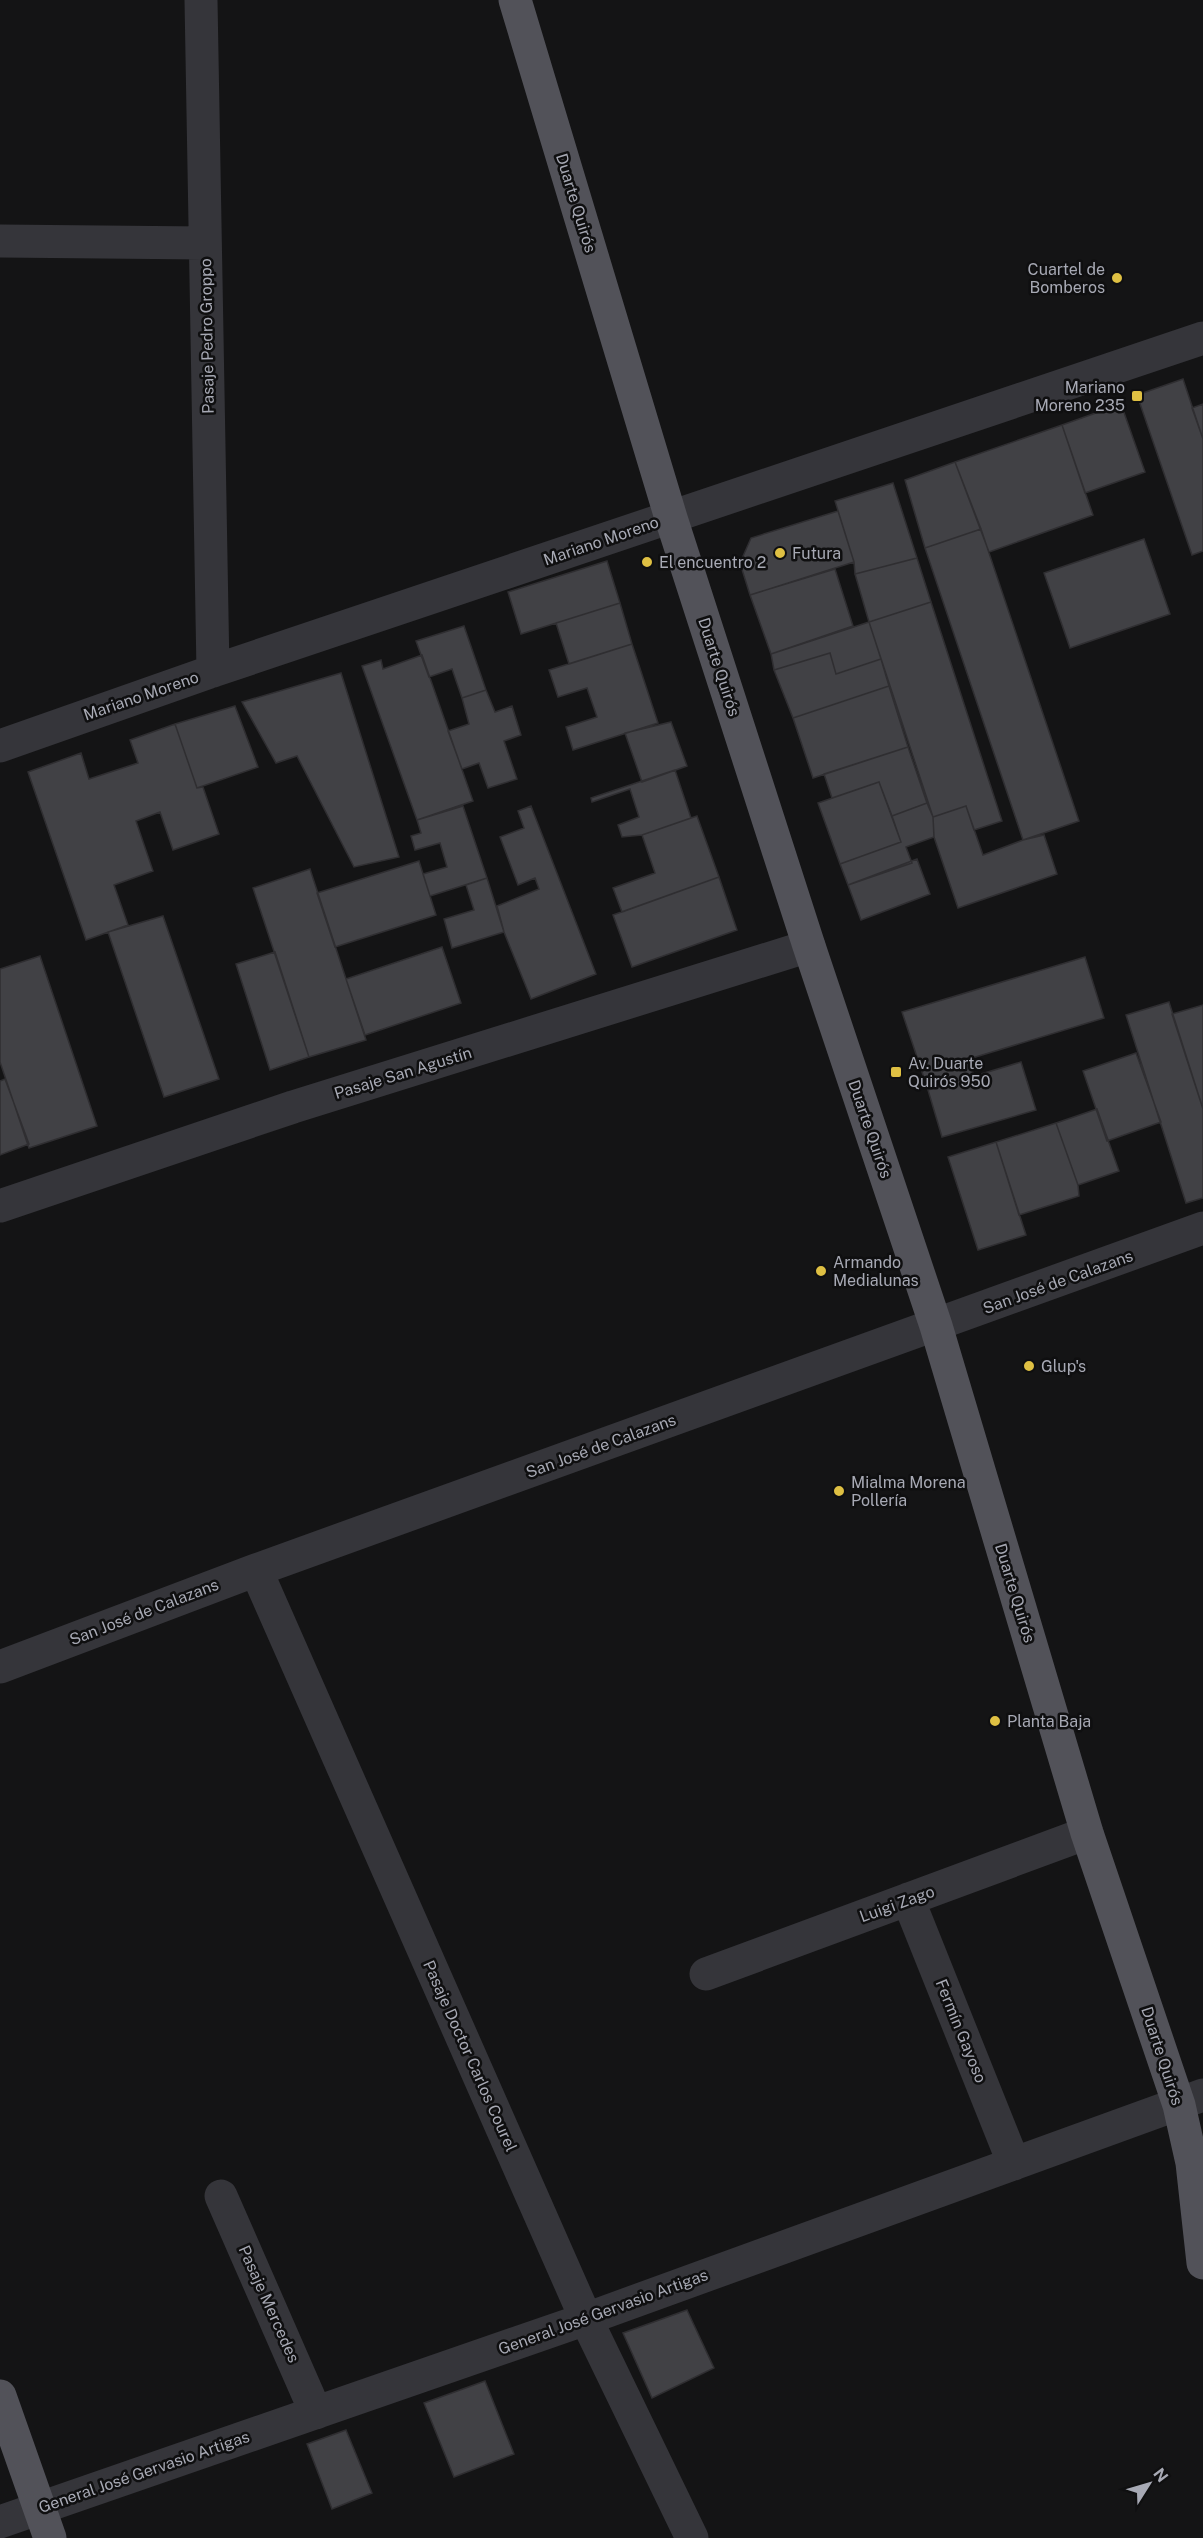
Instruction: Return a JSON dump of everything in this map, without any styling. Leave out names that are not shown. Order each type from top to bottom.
[{"type":"main road","name":"Duarte Quirós","points":[[514,0],[671,518],[809,946],[936,1326],[1087,1833],[1191,2100],[1192,2163],[1203,2263]]},
{"type":"main road","points":[[0,2396],[45,2523]]},
{"type":"street","name":"Pasaje Pedro Groppo","points":[[201,0],[213,671]]},
{"type":"street","points":[[0,241],[205,243]]},
{"type":"street","name":"Mariano Moreno","points":[[0,746],[213,671],[1203,338]]},
{"type":"street","name":"Pasaje San Agustín","points":[[0,1206],[293,1107],[809,946]]},
{"type":"street","name":"San José de Calazans","points":[[0,1667],[256,1570],[1203,1228]]},
{"type":"street","name":"Pasaje Doctor Carlos Courel","points":[[256,1570],[586,2319],[692,2538]]},
{"type":"street","name":"Luigi Zago","points":[[706,1974],[1087,1833]]},
{"type":"street","name":"Fermín Gayoso","points":[[908,1899],[1014,2164]]},
{"type":"street","name":"General José Gervasio Artigas","points":[[0,2522],[45,2523],[316,2413],[586,2319],[1191,2100]]},
{"type":"street","name":"Pasaje Mercedes","points":[[221,2196],[316,2413]]},
{"type":"building","points":[[1183,379],[1203,439],[1203,551],[1192,555],[1137,395]]},
{"type":"building","points":[[1121,404],[1145,472],[1085,493],[1062,425]]},
{"type":"building","points":[[1203,404],[1203,439],[1192,408]]},
{"type":"building","points":[[1062,425],[1093,515],[989,552],[955,462]]},
{"type":"building","points":[[955,462],[981,529],[925,548],[905,480]]},
{"type":"building","points":[[893,483],[917,558],[855,574],[854,562],[835,501]]},
{"type":"building","points":[[838,511],[854,562],[750,595],[740,563],[751,538]]},
{"type":"building","points":[[981,529],[1079,821],[1023,840],[925,548]]},
{"type":"building","points":[[1144,539],[1170,614],[1070,648],[1044,573]]},
{"type":"building","points":[[917,558],[931,602],[869,622],[855,574]]},
{"type":"building","points":[[607,561],[620,603],[521,634],[508,592]]},
{"type":"building","points":[[835,569],[853,626],[771,654],[750,595]]},
{"type":"building","points":[[931,602],[1002,821],[974,830],[966,806],[933,817],[869,622]]},
{"type":"building","points":[[620,603],[632,644],[569,664],[556,623]]},
{"type":"building","points":[[869,622],[881,659],[836,674],[830,653],[774,670],[771,654]]},
{"type":"building","points":[[464,626],[486,690],[462,698],[452,669],[429,677],[416,641]]},
{"type":"building","points":[[632,644],[658,723],[573,750],[566,727],[597,717],[587,688],[558,697],[549,670]]},
{"type":"building","points":[[830,653],[836,674],[881,659],[889,686],[793,718],[774,670]]},
{"type":"building","points":[[422,655],[473,801],[417,820],[362,666],[381,660],[383,669]]},
{"type":"building","points":[[341,673],[399,857],[354,867],[297,756],[276,763],[242,702]]},
{"type":"building","points":[[889,686],[908,747],[813,778],[793,718]]},
{"type":"building","points":[[486,690],[495,712],[512,706],[521,735],[504,741],[517,779],[488,788],[479,763],[462,769],[448,731],[469,724],[462,698]]},
{"type":"building","points":[[235,706],[258,767],[197,788],[175,724]]},
{"type":"building","points":[[671,722],[687,766],[642,782],[625,733]]},
{"type":"building","points":[[175,724],[197,788],[203,787],[219,834],[173,850],[160,812],[136,821],[153,871],[114,885],[128,925],[86,940],[28,772],[81,753],[89,779],[138,763],[130,740]]},
{"type":"building","points":[[908,747],[927,803],[892,816],[879,782],[832,798],[824,774]]},
{"type":"building","points":[[675,770],[691,818],[642,835],[622,837],[618,825],[639,817],[630,789],[592,802],[591,798]]},
{"type":"building","points":[[879,782],[901,842],[840,864],[818,803]]},
{"type":"building","points":[[927,803],[933,817],[934,837],[906,847],[912,863],[848,885],[840,864],[901,842],[892,816]]},
{"type":"building","points":[[463,806],[487,878],[430,896],[423,874],[447,867],[440,843],[415,850],[411,836],[421,833],[417,820]]},
{"type":"building","points":[[531,806],[596,974],[531,999],[504,932],[497,906],[539,889],[535,878],[518,885],[500,837],[524,828],[518,811]]},
{"type":"building","points":[[966,806],[983,855],[1044,835],[1057,874],[958,908],[934,837],[933,817]]},
{"type":"building","points":[[697,816],[719,877],[622,912],[613,888],[655,873],[642,835]]},
{"type":"building","points":[[917,859],[930,894],[861,920],[848,885]]},
{"type":"building","points":[[419,861],[436,915],[335,947],[317,893]]},
{"type":"building","points":[[310,869],[366,1040],[309,1057],[253,888]]},
{"type":"building","points":[[719,877],[737,930],[632,967],[613,915]]},
{"type":"building","points":[[487,878],[504,932],[452,948],[444,919],[474,910],[466,885]]},
{"type":"building","points":[[163,916],[219,1079],[164,1097],[108,932]]},
{"type":"building","points":[[442,947],[461,1003],[365,1035],[346,979]]},
{"type":"building","points":[[275,952],[309,1057],[270,1070],[236,964]]},
{"type":"building","points":[[40,956],[97,1126],[29,1148],[0,1062],[0,969]]},
{"type":"building","points":[[1085,957],[1104,1018],[969,1059],[974,1076],[928,1090],[902,1012]]},
{"type":"building","points":[[1169,1002],[1203,1109],[1203,1198],[1186,1203],[1126,1015]]},
{"type":"building","points":[[1203,1005],[1203,1109],[1172,1014]]},
{"type":"building","points":[[1136,1053],[1161,1122],[1107,1141],[1083,1071]]},
{"type":"building","points":[[1021,1062],[1036,1110],[942,1137],[928,1090]]},
{"type":"building","points":[[5,1079],[29,1144],[0,1155],[0,1081]]},
{"type":"building","points":[[1097,1109],[1119,1171],[1078,1185],[1056,1123]]},
{"type":"building","points":[[1056,1123],[1078,1185],[1079,1196],[1019,1215],[996,1142]]},
{"type":"building","points":[[996,1142],[1026,1235],[978,1250],[948,1157]]},
{"type":"building","points":[[687,2310],[714,2368],[652,2398],[623,2333]]},
{"type":"building","points":[[485,2381],[514,2454],[454,2477],[424,2403]]},
{"type":"building","points":[[346,2430],[372,2493],[332,2509],[307,2444]]},
{"type":"place","name":"Cuartel de Bomberos","points":[[1117,278]]},
{"type":"place","name":"Mariano Moreno 235","points":[[1137,396]]},
{"type":"place","name":"Futura","points":[[780,553]]},
{"type":"place","name":"El encuentro 2","points":[[647,562]]},
{"type":"place","name":"Av. Duarte Quirós 950","points":[[896,1072]]},
{"type":"place","name":"Armando Medialunas","points":[[821,1271]]},
{"type":"place","name":"Glup's","points":[[1029,1366]]},
{"type":"place","name":"Mialma Morena Pollería","points":[[839,1491]]},
{"type":"place","name":"Planta Baja","points":[[995,1721]]}]
